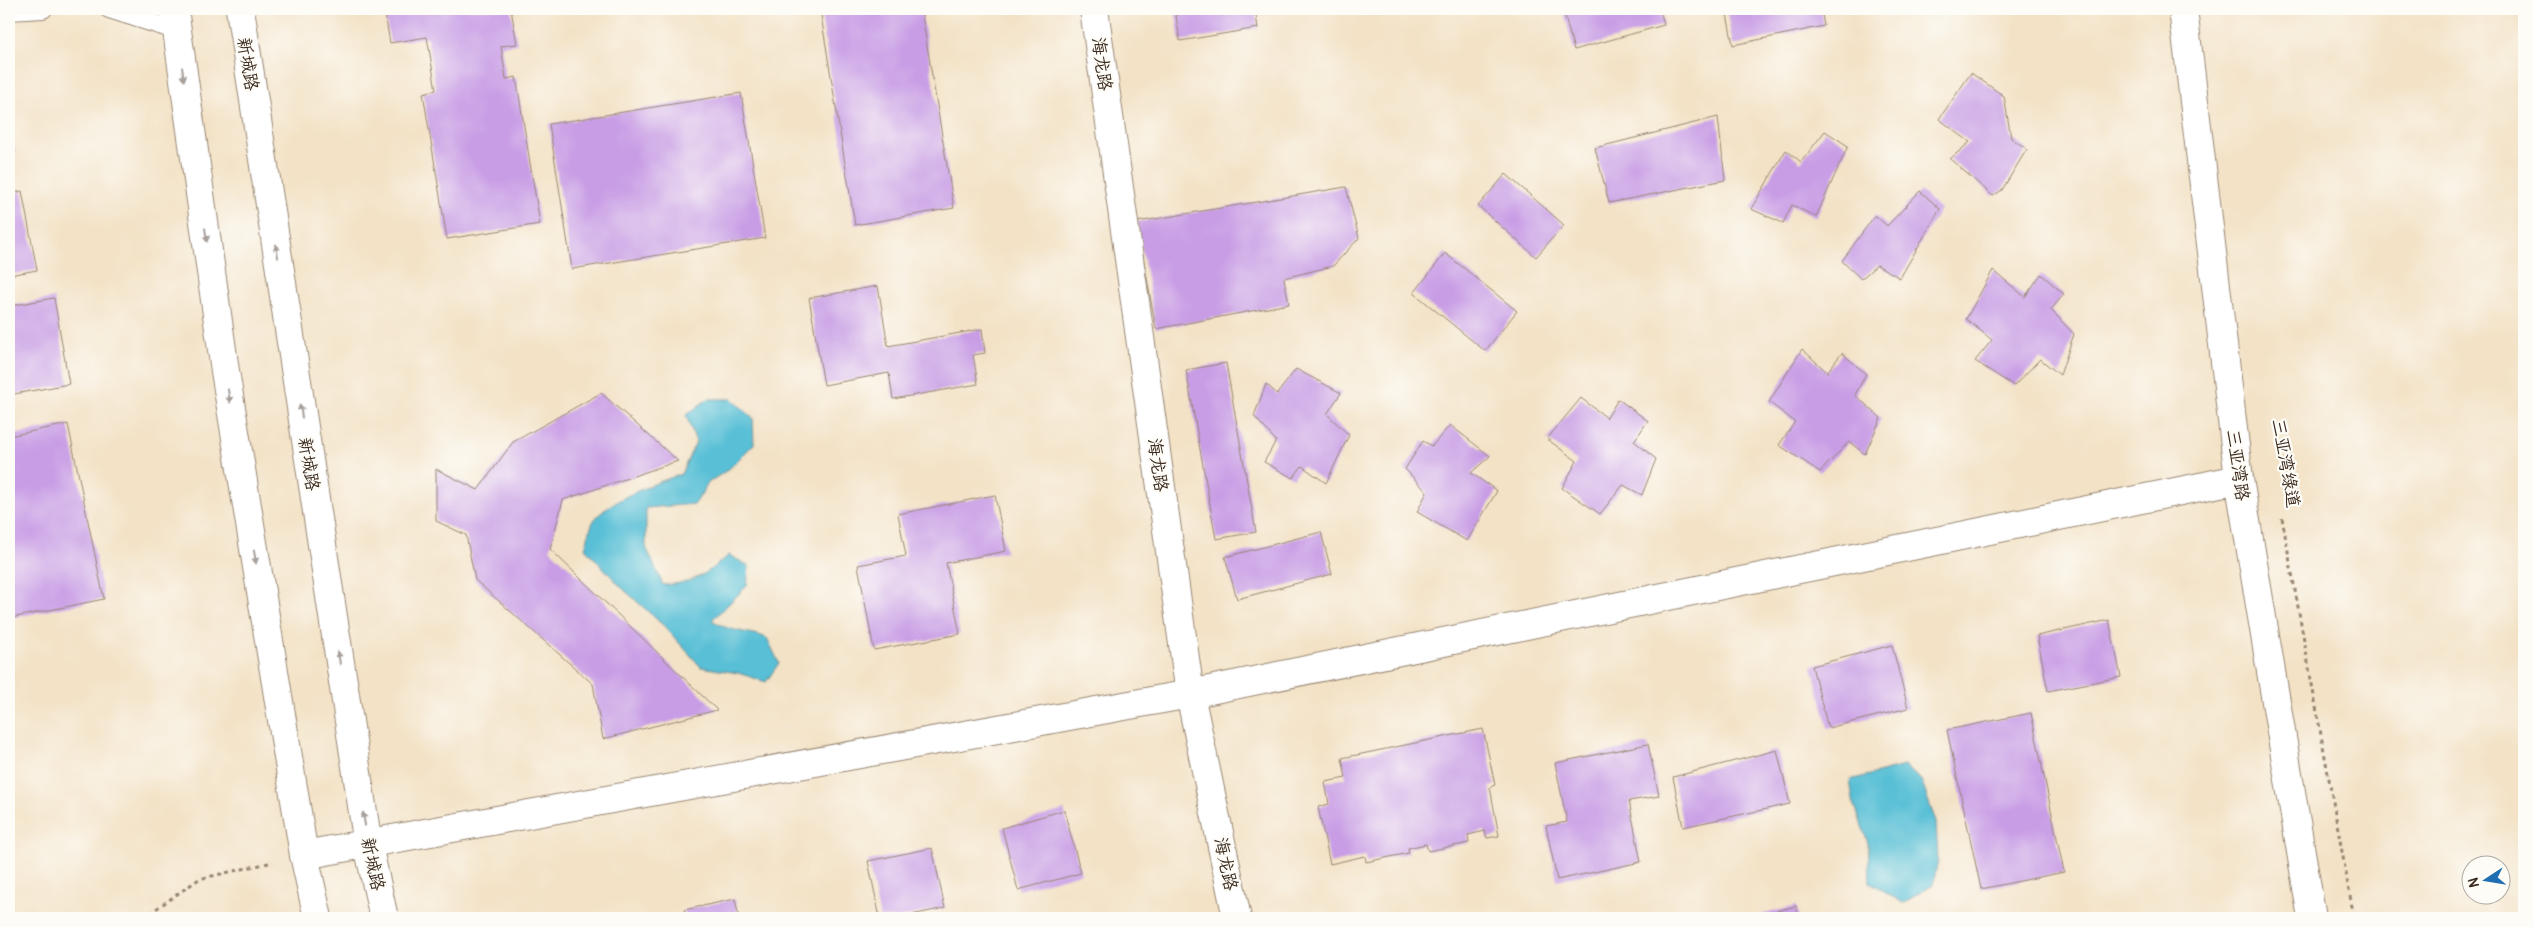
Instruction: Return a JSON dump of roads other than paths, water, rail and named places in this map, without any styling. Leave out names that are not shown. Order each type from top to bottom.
[{"type":"street","name":"新城路","points":[[240,9],[368,845],[384,918]]},
{"type":"street","name":"海龙路","points":[[1094,9],[1190,694],[1237,918]]},
{"type":"street","name":"三亚湾路","points":[[2183,9],[2238,479],[2312,918]]},
{"type":"street","points":[[176,20],[224,371],[304,855],[318,918]]},
{"type":"street","points":[[304,855],[368,845],[1190,694],[2238,479]]},
{"type":"lane","points":[[9,11],[43,9]]},
{"type":"lane","points":[[109,9],[176,20]]},
{"type":"water","points":[[708,399],[732,399],[753,418],[754,444],[729,469],[709,482],[695,504],[646,508],[646,547],[663,585],[699,577],[729,555],[749,566],[747,586],[712,620],[732,629],[767,638],[779,663],[766,682],[738,673],[701,667],[664,626],[621,587],[585,548],[593,522],[602,512],[635,492],[681,474],[696,442],[686,415]]},
{"type":"water","points":[[1904,766],[1921,780],[1936,822],[1938,860],[1933,885],[1903,903],[1870,882],[1868,843],[1853,800],[1850,780]]}]
